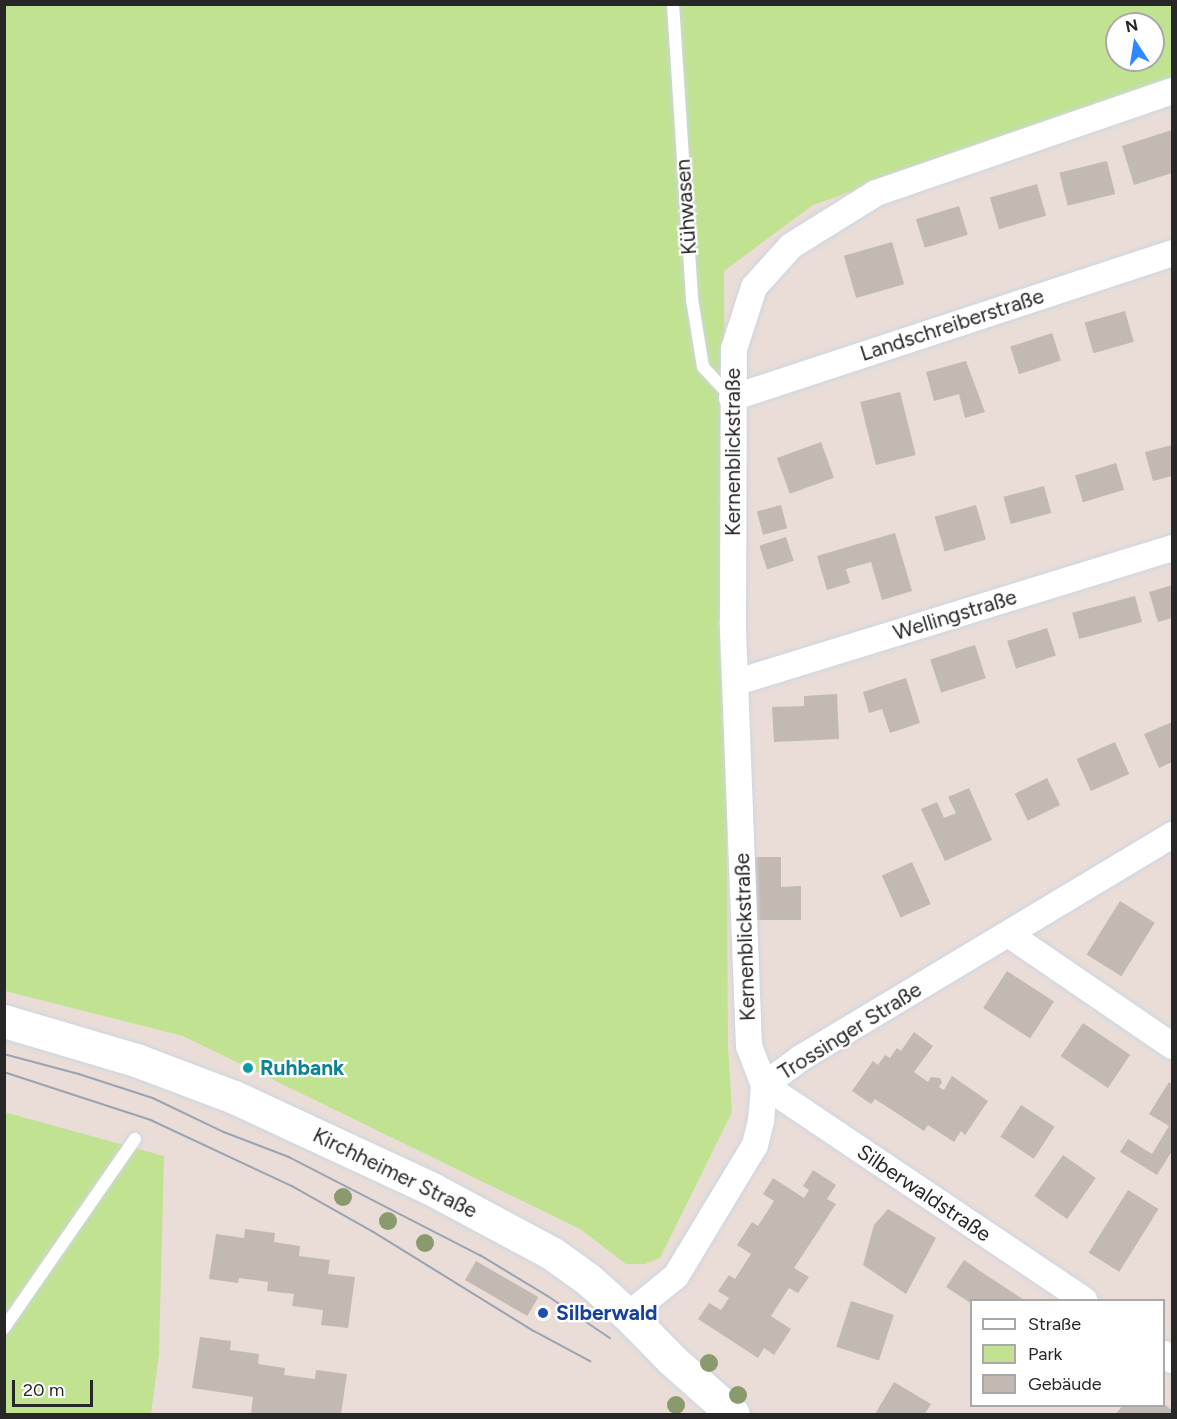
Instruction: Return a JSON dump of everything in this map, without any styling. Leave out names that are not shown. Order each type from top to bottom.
[{"type":"main road","name":"Kirchheimer Straße","points":[[4,1021],[136,1060],[234,1097],[312,1131],[432,1189],[553,1254],[590,1280],[672,1360],[733,1414]]},
{"type":"street","name":"Kernenblickstraße","points":[[764,1085],[749,1046],[733,621],[732,398],[734,349],[754,287],[791,246],[876,193],[1173,91]]},
{"type":"street","name":"Landschreiberstraße","points":[[732,398],[1173,253]]},
{"type":"street","name":"Wellingstraße","points":[[737,682],[1173,548]]},
{"type":"street","name":"Trossinger Straße","points":[[628,1315],[676,1276],[755,1145],[761,1121],[764,1085],[801,1058],[1010,935],[1173,835]]},
{"type":"street","points":[[1010,935],[1173,1046]]},
{"type":"street","name":"Silberwaldstraße","points":[[764,1085],[1083,1299]]},
{"type":"lane","name":"Kühwasen","points":[[673,4],[692,299],[703,367],[732,398]]},
{"type":"lane","points":[[4,1328],[135,1139]]},
{"type":"green space","points":[[4,5],[1172,5],[1172,79],[813,205],[724,271],[728,1047],[732,1112],[660,1258],[645,1264],[626,1264],[580,1229],[183,1036],[5,991]]},
{"type":"green space","points":[[4,1112],[164,1156],[159,1354],[151,1414],[5,1414]]},
{"type":"building","points":[[1172,130],[1172,173],[1134,185],[1122,146]]},
{"type":"building","points":[[1107,161],[1115,194],[1068,206],[1059,173]]},
{"type":"building","points":[[1037,184],[1046,216],[999,229],[990,198]]},
{"type":"building","points":[[959,206],[968,235],[925,248],[916,219]]},
{"type":"building","points":[[892,242],[904,284],[856,298],[844,256]]},
{"type":"building","points":[[1125,311],[1134,342],[1093,353],[1085,323]]},
{"type":"building","points":[[1052,333],[1061,361],[1019,374],[1010,347]]},
{"type":"building","points":[[966,361],[985,412],[965,418],[959,394],[934,401],[926,372]]},
{"type":"building","points":[[900,392],[916,455],[876,465],[860,402]]},
{"type":"building","points":[[821,442],[834,478],[790,494],[777,458]]},
{"type":"building","points":[[1172,445],[1172,476],[1153,481],[1145,452]]},
{"type":"building","points":[[1116,463],[1124,490],[1083,502],[1075,476]]},
{"type":"building","points":[[1044,486],[1051,513],[1011,524],[1003,497]]},
{"type":"building","points":[[781,505],[787,528],[763,535],[757,511]]},
{"type":"building","points":[[976,505],[986,540],[945,551],[935,517]]},
{"type":"building","points":[[895,533],[912,591],[882,600],[871,562],[846,569],[850,583],[827,590],[817,556]]},
{"type":"building","points":[[786,537],[794,561],[767,569],[759,546]]},
{"type":"building","points":[[1172,585],[1172,618],[1158,622],[1149,592]]},
{"type":"building","points":[[1135,596],[1142,622],[1079,639],[1072,613]]},
{"type":"building","points":[[1047,628],[1056,656],[1016,669],[1007,641]]},
{"type":"building","points":[[975,645],[986,678],[941,693],[930,660]]},
{"type":"building","points":[[906,678],[920,723],[890,733],[882,709],[869,713],[863,692]]},
{"type":"building","points":[[837,694],[839,739],[774,742],[772,707],[804,706],[804,696]]},
{"type":"building","points":[[1172,722],[1172,762],[1159,768],[1144,734]]},
{"type":"building","points":[[1115,742],[1129,774],[1091,791],[1077,759]]},
{"type":"building","points":[[1047,778],[1060,805],[1028,821],[1015,794]]},
{"type":"building","points":[[969,788],[992,840],[945,861],[921,809],[937,802],[944,818],[956,813],[948,797]]},
{"type":"building","points":[[754,857],[781,857],[781,887],[801,886],[801,920],[754,920]]},
{"type":"building","points":[[912,862],[931,904],[901,917],[882,875]]},
{"type":"building","points":[[1120,901],[1155,923],[1121,976],[1087,954]]},
{"type":"building","points":[[1007,971],[1054,1001],[1030,1038],[983,1008]]},
{"type":"building","points":[[1083,1023],[1130,1055],[1108,1088],[1061,1056]]},
{"type":"building","points":[[914,1032],[933,1046],[914,1072],[928,1082],[931,1077],[940,1078],[942,1082],[939,1087],[944,1090],[952,1076],[988,1101],[965,1135],[961,1131],[954,1142],[928,1125],[924,1131],[875,1099],[871,1104],[852,1091],[873,1061],[878,1065],[885,1055],[890,1058],[897,1048],[901,1051]]},
{"type":"building","points":[[1169,1082],[1172,1084],[1172,1151],[1157,1175],[1120,1152],[1128,1139],[1152,1154],[1169,1126],[1149,1114]]},
{"type":"building","points":[[1021,1105],[1055,1127],[1034,1159],[1000,1137]]},
{"type":"building","points":[[1063,1155],[1096,1178],[1067,1219],[1034,1196]]},
{"type":"building","points":[[813,1170],[836,1185],[827,1199],[836,1204],[794,1268],[809,1277],[798,1293],[789,1288],[771,1316],[791,1329],[774,1355],[764,1348],[758,1358],[698,1319],[709,1303],[721,1310],[729,1298],[718,1291],[729,1275],[735,1279],[751,1254],[737,1245],[752,1222],[758,1226],[774,1201],[763,1194],[773,1178],[804,1198],[809,1190],[803,1186]]},
{"type":"building","points":[[1128,1190],[1159,1209],[1119,1272],[1089,1253]]},
{"type":"building","points":[[888,1209],[936,1238],[906,1294],[863,1265],[874,1225]]},
{"type":"building","points":[[245,1229],[275,1233],[274,1242],[300,1246],[299,1256],[330,1260],[328,1274],[355,1277],[348,1328],[321,1325],[323,1310],[292,1306],[294,1294],[267,1291],[268,1282],[239,1278],[238,1283],[209,1279],[216,1234],[244,1238]]},
{"type":"building","points":[[964,1260],[1022,1299],[970,1299],[970,1303],[946,1287]]},
{"type":"building","points":[[476,1261],[538,1297],[527,1316],[465,1280]]},
{"type":"building","points":[[851,1301],[894,1315],[879,1361],[836,1347]]},
{"type":"building","points":[[200,1337],[231,1341],[230,1350],[259,1354],[258,1364],[285,1368],[284,1375],[315,1379],[316,1370],[347,1374],[341,1414],[251,1413],[253,1397],[192,1388]]},
{"type":"building","points":[[894,1382],[931,1404],[925,1414],[875,1414]]},
{"type":"building","points":[[1165,1405],[1172,1410],[1172,1414],[1116,1414],[1121,1407],[1165,1407]]},
{"type":"tram line","points":[[4,1054],[79,1074],[153,1098],[224,1132],[289,1157],[480,1255],[548,1296],[610,1338]]},
{"type":"tram line","points":[[4,1072],[151,1120],[292,1186],[372,1231],[534,1331],[590,1361]]},
{"type":"place","name":"Ruhbank","points":[[248,1068]]},
{"type":"place","name":"Silberwald","points":[[543,1313]]}]
